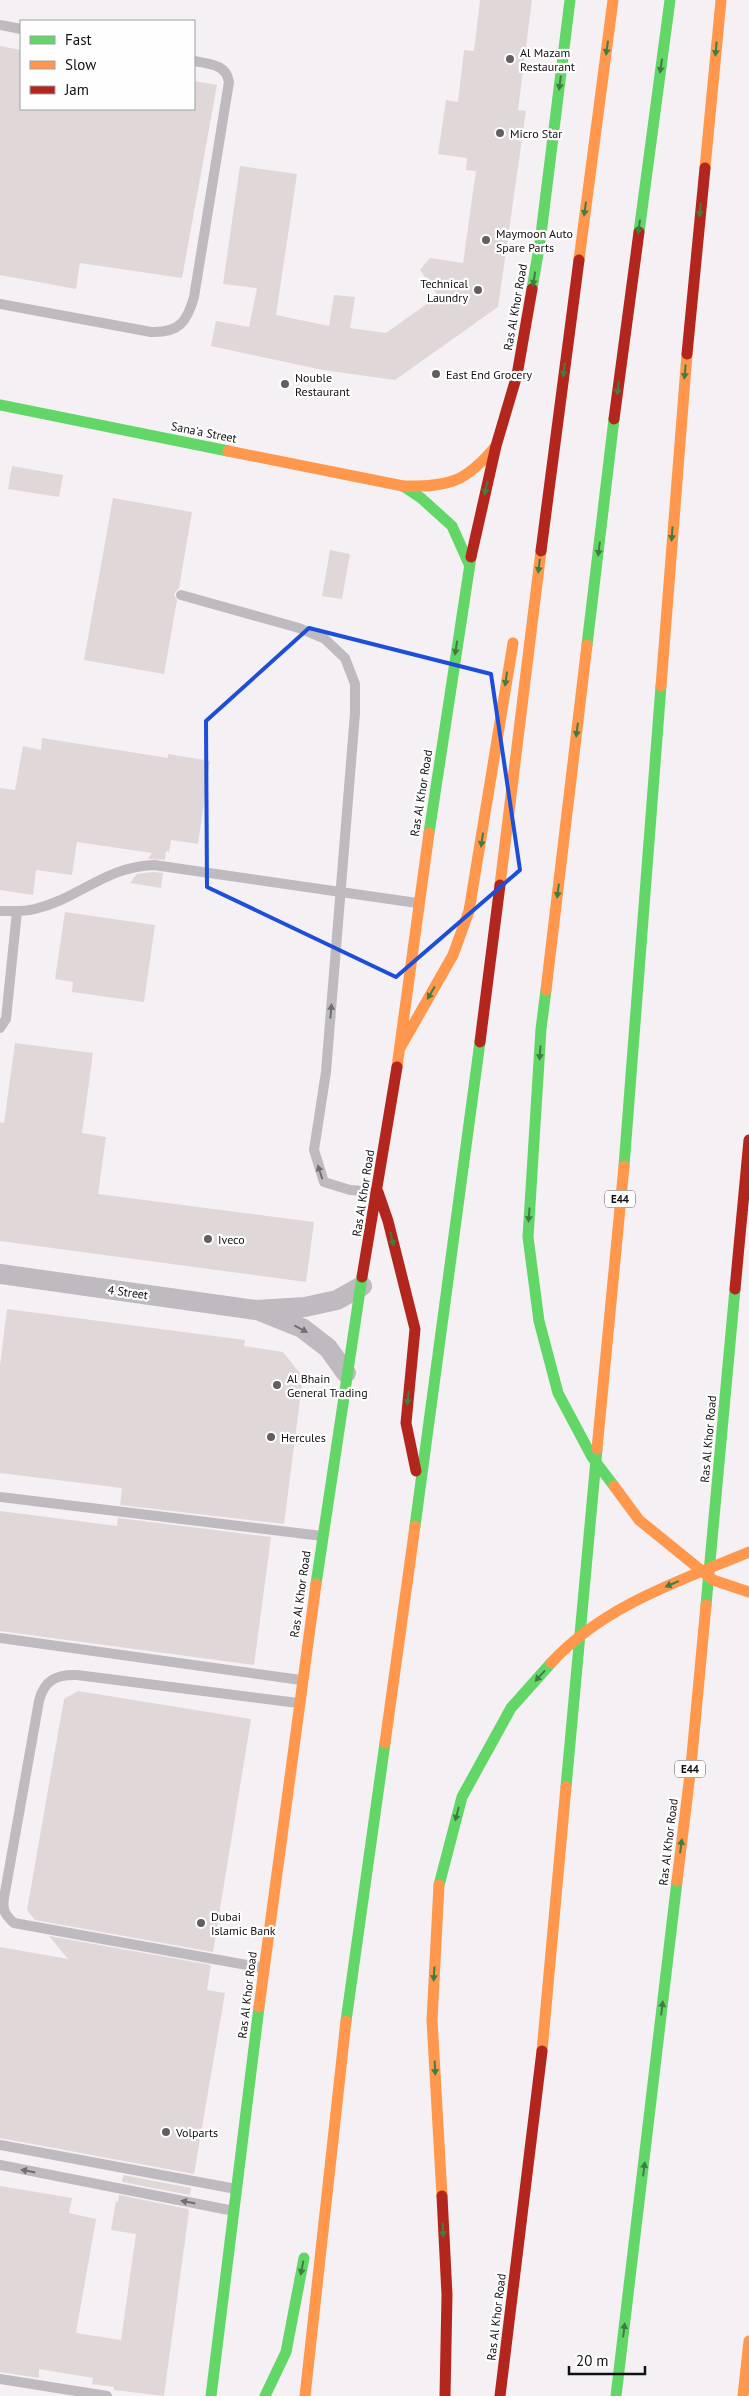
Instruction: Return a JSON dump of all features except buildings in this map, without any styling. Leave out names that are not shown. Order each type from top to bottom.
[{"type":"main road","name":"Ras Al Khor Road","points":[[211,2396],[302,1680],[346,1373],[378,1192],[400,1048],[418,903],[469,564],[496,446],[517,374],[531,301],[542,232],[570,0]]},
{"type":"main road","points":[[305,2396],[342,2048],[420,1492],[613,0]]},
{"type":"main road","points":[[670,0],[622,355],[541,1039],[528,1237],[539,1321],[558,1393],[592,1457],[639,1520],[713,1580],[749,1592]]},
{"type":"main road","name":"Ras Al Khor Road","points":[[500,2396],[538,2095],[627,1128],[682,404],[721,0]]},
{"type":"main road","name":"Sana'a Street","points":[[0,405],[403,486],[421,486],[456,479],[472,472],[496,446]]},
{"type":"main road","points":[[525,584],[557,426]]},
{"type":"main road","name":"Sana'a Street","points":[[403,486],[432,507],[452,526],[469,564]]},
{"type":"main road","points":[[400,1048],[453,956],[469,912],[515,632]]},
{"type":"main road","name":"Ras Al Khor Road","points":[[616,2396],[691,1766],[749,1140]]},
{"type":"main road","points":[[378,1192],[388,1221],[415,1329],[406,1423],[420,1492]]},
{"type":"main road","points":[[445,2396],[447,2295],[432,2020],[438,1884],[462,1797],[511,1708],[565,1648],[628,1603],[749,1552]]},
{"type":"main road","points":[[314,2205],[342,2048]]},
{"type":"main road","points":[[265,2396],[286,2352],[306,2244]]},
{"type":"main road","points":[[743,2396],[749,2341]]},
{"type":"street","name":"4 Street","points":[[0,1274],[256,1310],[304,1307],[337,1300],[362,1286]]},
{"type":"street","name":"4 Street","points":[[256,1310],[302,1328],[328,1348],[346,1373]]},
{"type":"lane","points":[[0,25],[20,29]]},
{"type":"lane","points":[[0,304],[151,332],[167,332],[181,325],[190,312],[194,296],[229,82],[226,71],[221,67],[195,61]]},
{"type":"lane","points":[[181,595],[299,628],[325,639],[345,658],[355,684],[355,713],[342,893],[326,1072],[314,1150],[324,1182],[350,1190],[378,1192]]},
{"type":"lane","points":[[0,911],[34,909],[51,904],[117,870],[135,866],[173,866],[418,903]]},
{"type":"lane","points":[[0,1028],[6,1019],[17,911]]},
{"type":"lane","points":[[0,1497],[323,1536]]},
{"type":"lane","points":[[0,1638],[302,1680]]},
{"type":"lane","points":[[264,1968],[14,1923],[7,1917],[3,1908],[4,1898],[39,1701],[42,1691],[48,1682],[57,1677],[77,1676],[299,1703]]},
{"type":"lane","points":[[0,2145],[237,2189]]},
{"type":"lane","points":[[0,2165],[235,2211]]},
{"type":"lane","points":[[0,2379],[107,2396]]},
{"type":"highlighted area","points":[[309,628],[491,674],[520,870],[396,977],[207,887],[206,721]]},
{"type":"traffic: fast","points":[[532,289],[540,242],[570,0]]},
{"type":"traffic: fast","points":[[639,232],[670,0]]},
{"type":"traffic: fast","points":[[0,405],[228,451]]},
{"type":"traffic: fast","points":[[587,645],[614,419]]},
{"type":"traffic: fast","points":[[403,486],[421,498],[452,526],[469,564]]},
{"type":"traffic: fast","points":[[429,833],[471,557]]},
{"type":"traffic: fast","points":[[624,1166],[661,686]]},
{"type":"traffic: fast","points":[[546,990],[541,1029],[528,1237],[539,1321],[558,1393],[592,1457],[614,1486]]},
{"type":"traffic: fast","points":[[415,1526],[480,1042]]},
{"type":"traffic: fast","points":[[316,1584],[362,1277]]},
{"type":"traffic: fast","points":[[706,1605],[735,1289]]},
{"type":"traffic: fast","points":[[566,1787],[597,1449]]},
{"type":"traffic: fast","points":[[439,1885],[462,1797],[511,1708],[551,1663]]},
{"type":"traffic: fast","points":[[346,2021],[385,1743]]},
{"type":"traffic: fast","points":[[616,2396],[677,1881]]},
{"type":"traffic: fast","points":[[211,2396],[259,2007]]},
{"type":"traffic: fast","points":[[265,2396],[286,2352],[304,2258]]},
{"type":"traffic: slow","points":[[579,260],[613,0]]},
{"type":"traffic: slow","points":[[705,168],[721,0]]},
{"type":"traffic: slow","points":[[661,686],[687,354]]},
{"type":"traffic: slow","points":[[228,451],[403,486],[419,486],[445,483],[466,475],[496,446]]},
{"type":"traffic: slow","points":[[500,885],[541,551]]},
{"type":"traffic: slow","points":[[400,1048],[453,955],[469,911],[513,643]]},
{"type":"traffic: slow","points":[[546,990],[587,645]]},
{"type":"traffic: slow","points":[[397,1067],[429,833]]},
{"type":"traffic: slow","points":[[597,1449],[624,1166]]},
{"type":"traffic: slow","points":[[614,1486],[639,1520],[713,1580],[749,1592]]},
{"type":"traffic: slow","points":[[385,1743],[415,1526]]},
{"type":"traffic: slow","points":[[551,1663],[572,1643],[618,1610],[669,1585],[749,1552]]},
{"type":"traffic: slow","points":[[259,2007],[316,1584]]},
{"type":"traffic: slow","points":[[677,1881],[691,1766],[706,1605]]},
{"type":"traffic: slow","points":[[542,2051],[566,1787]]},
{"type":"traffic: slow","points":[[439,1885],[432,2020],[442,2196]]},
{"type":"traffic: slow","points":[[305,2396],[346,2021]]},
{"type":"traffic: slow","points":[[743,2396],[749,2341]]},
{"type":"traffic: jam","points":[[687,354],[705,168]]},
{"type":"traffic: jam","points":[[614,419],[639,232]]},
{"type":"traffic: jam","points":[[541,551],[579,260]]},
{"type":"traffic: jam","points":[[471,557],[496,446],[517,375],[532,289]]},
{"type":"traffic: jam","points":[[480,1042],[500,885]]},
{"type":"traffic: jam","points":[[362,1277],[397,1067]]},
{"type":"traffic: jam","points":[[735,1289],[749,1140]]},
{"type":"traffic: jam","points":[[378,1192],[388,1221],[415,1329],[406,1423],[416,1471]]},
{"type":"traffic: jam","points":[[500,2396],[542,2051]]},
{"type":"traffic: jam","points":[[442,2196],[447,2295],[445,2396]]},
{"type":"place","name":"Al Mazam Restaurant","points":[[510,59]]},
{"type":"place","name":"Micro Star","points":[[500,133]]},
{"type":"place","name":"Maymoon Auto Spare Parts","points":[[486,240]]},
{"type":"place","name":"Technical Laundry","points":[[478,290]]},
{"type":"place","name":"East End Grocery","points":[[436,374]]},
{"type":"place","name":"Nouble Restaurant","points":[[285,384]]},
{"type":"place","name":"Iveco","points":[[208,1239]]},
{"type":"place","name":"Al Bhain General Trading","points":[[277,1385]]},
{"type":"place","name":"Hercules","points":[[271,1437]]},
{"type":"place","name":"Dubai Islamic Bank","points":[[201,1923]]},
{"type":"place","name":"Volparts","points":[[166,2132]]}]
